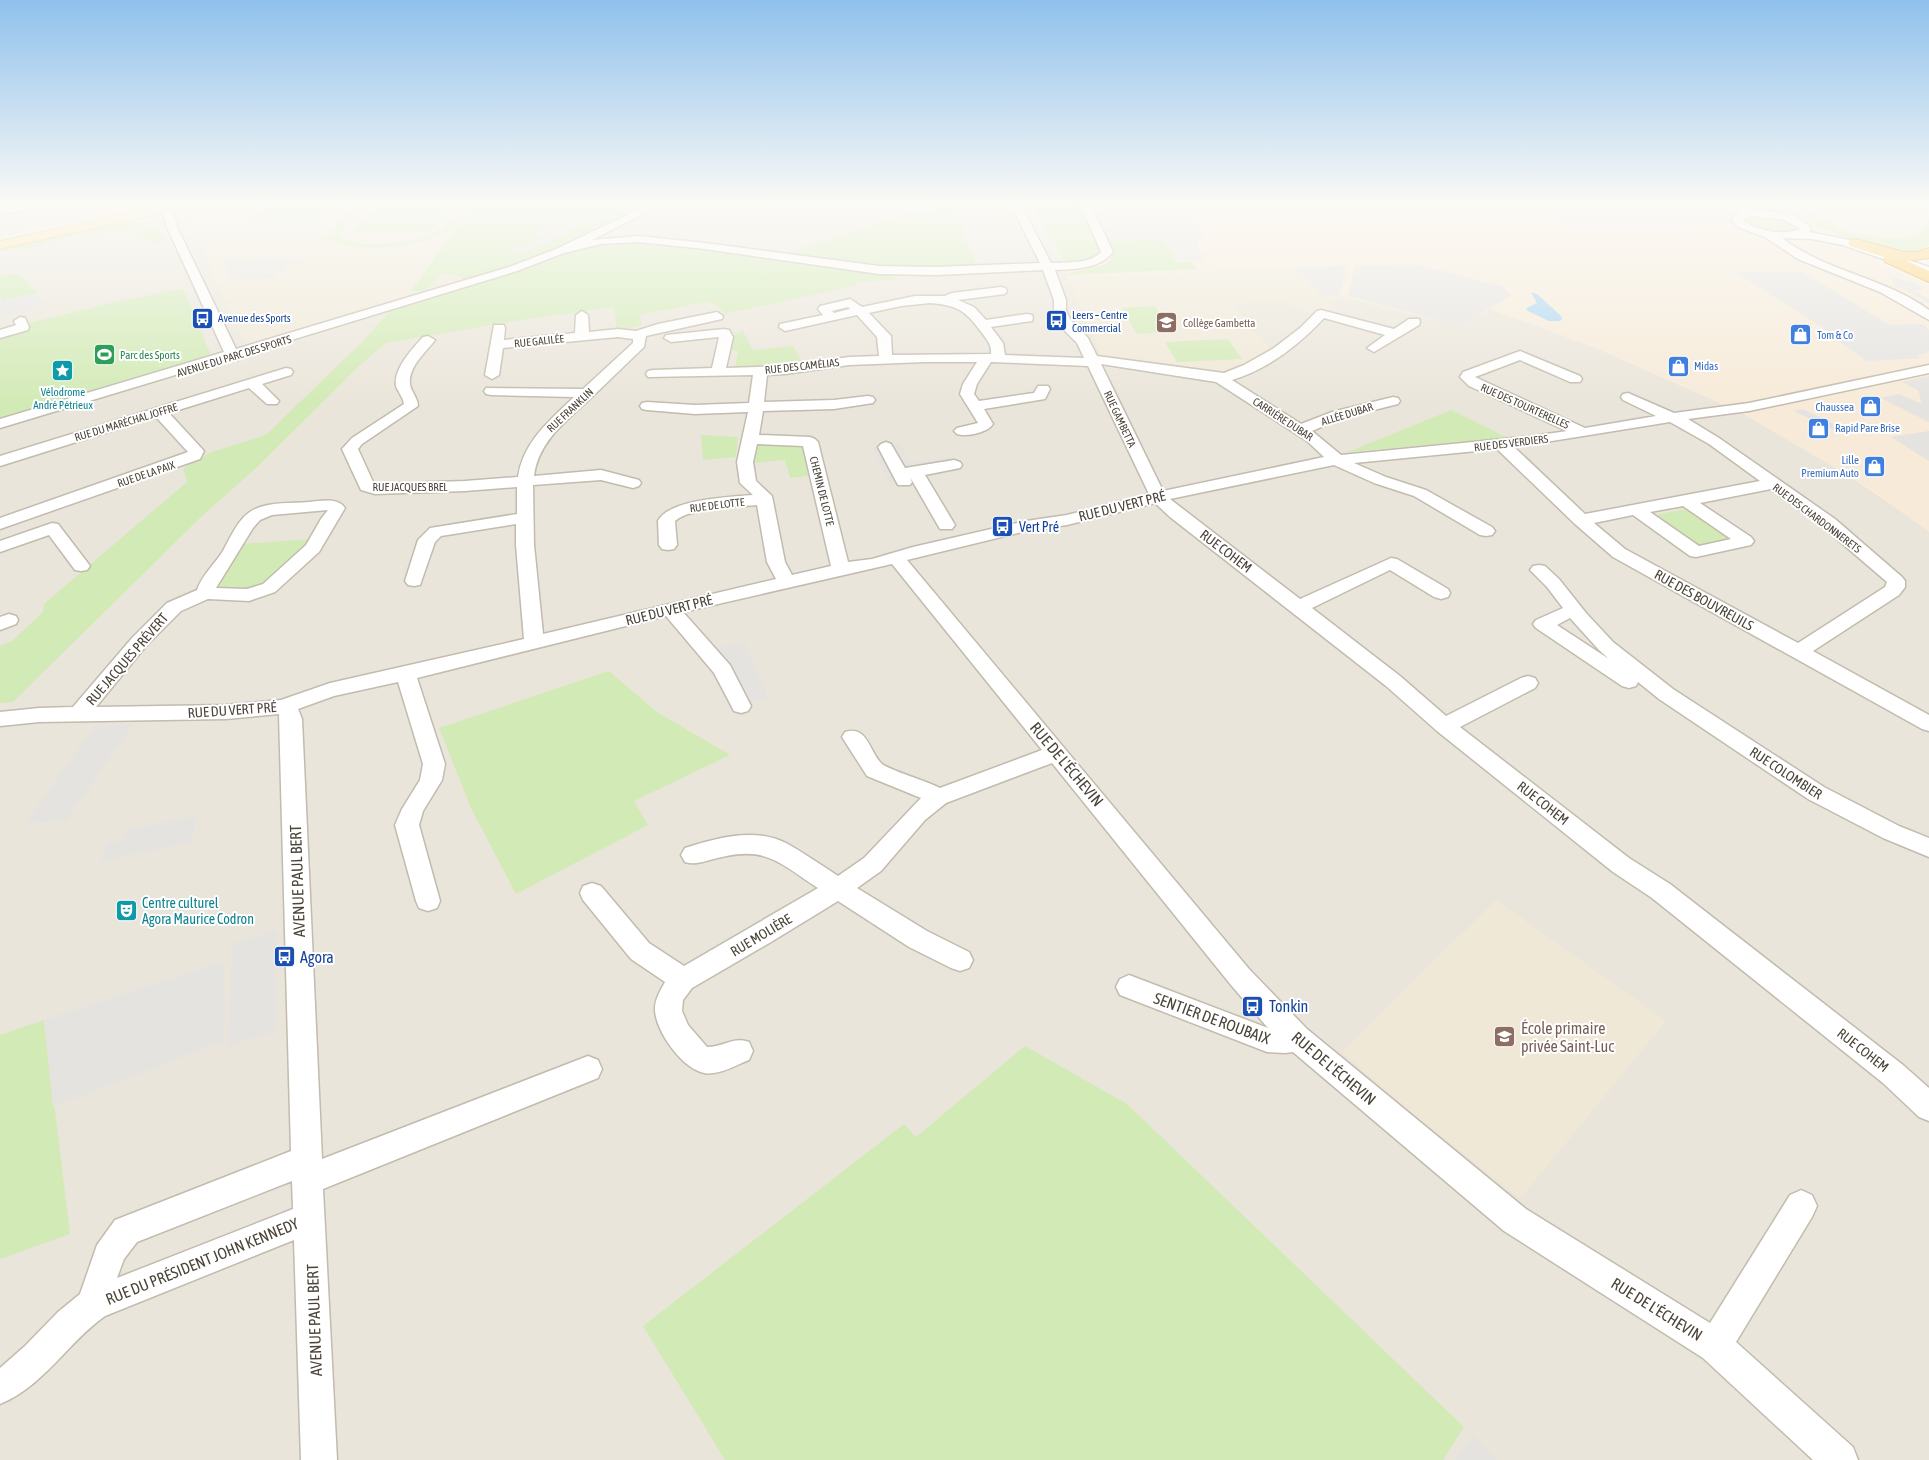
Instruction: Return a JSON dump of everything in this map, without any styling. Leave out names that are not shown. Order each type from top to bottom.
[{"type":"highway","points":[[1916,271],[1929,277]]},
{"type":"street","points":[[192,271],[231,355]]},
{"type":"street","name":"AVENUE DU PARC DES SPORTS","points":[[0,424],[504,271]]},
{"type":"street","name":"RUE GAMBETTA","points":[[1050,271],[1060,310],[1067,325],[1082,341],[1158,497]]},
{"type":"street","points":[[1055,286],[1055,277],[1060,272],[1065,271]]},
{"type":"street","points":[[1838,271],[1911,303],[1929,316]]},
{"type":"street","points":[[1847,271],[1888,287],[1929,309]]},
{"type":"street","name":"RUE GAMBETTA","points":[[1055,286],[1076,312],[1082,325],[1082,341]]},
{"type":"street","points":[[946,301],[952,297],[1001,291]]},
{"type":"street","points":[[785,326],[910,302],[946,301],[970,310],[999,347],[968,389],[969,398],[986,424],[962,431]]},
{"type":"street","points":[[860,312],[884,336],[886,359]]},
{"type":"street","points":[[1220,378],[1231,376],[1277,354],[1306,331],[1321,314],[1354,321],[1396,334]]},
{"type":"street","name":"RUE GALILÉE","points":[[582,315],[582,337]]},
{"type":"street","points":[[637,334],[717,316]]},
{"type":"street","points":[[982,324],[1027,318]]},
{"type":"street","points":[[0,334],[23,326],[20,321]]},
{"type":"street","points":[[1374,348],[1414,322]]},
{"type":"street","name":"RUE GALILÉE","points":[[492,375],[499,328]]},
{"type":"street","name":"RUE GALILÉE","points":[[496,345],[625,333],[637,334]]},
{"type":"street","points":[[670,338],[724,333],[726,337],[718,372]]},
{"type":"street","name":"RUE FRANKLIN","points":[[534,642],[525,552],[525,482],[528,462],[542,437],[639,344],[640,338],[637,334]]},
{"type":"street","name":"RUE JACQUES BREL","points":[[428,340],[416,353],[403,379],[403,386],[411,401],[410,406],[406,411],[357,441],[350,449],[364,484],[375,489],[525,482]]},
{"type":"street","name":"RUE DES TOURTERELLES","points":[[1575,379],[1520,355],[1467,377],[1474,383],[1584,433]]},
{"type":"street","name":"RUE DES CAMÉLIAS","points":[[653,374],[761,371],[886,359],[992,358],[1092,360]]},
{"type":"street","name":"CARRIÈRE DUBAR","points":[[1092,360],[1220,378],[1316,440],[1336,460],[1380,480],[1420,493],[1486,531]]},
{"type":"street","name":"RUE DES VERDIERS","points":[[1678,417],[1759,396],[1838,380],[1864,377],[1929,361]]},
{"type":"street","name":"RUE DES VERDIERS","points":[[1336,460],[1502,445],[1584,433],[1755,406],[1929,369]]},
{"type":"street","name":"RUE DE LOTTE","points":[[668,545],[668,518],[676,511],[693,507],[765,499],[762,494],[749,485],[745,462],[761,371]]},
{"type":"street","name":"RUE DU MARÉCHAL JOFFRE","points":[[0,462],[286,372]]},
{"type":"street","points":[[251,382],[272,401]]},
{"type":"street","points":[[975,406],[1040,396],[1043,389]]},
{"type":"street","points":[[491,392],[588,393]]},
{"type":"street","name":"RUE DES CHARDONNERETS","points":[[1628,397],[1678,417],[1682,422],[1714,442],[1829,523],[1896,581],[1896,586],[1892,591],[1798,652]]},
{"type":"street","points":[[647,406],[677,409],[756,407],[841,404],[868,400]]},
{"type":"street","name":"ALLÉE DUBAR","points":[[1301,430],[1337,415],[1394,401]]},
{"type":"street","name":"RUE DE LA PAIX","points":[[0,524],[194,456],[196,450],[159,411]]},
{"type":"street","name":"CHEMIN DE LOTTE","points":[[750,439],[810,442],[841,569]]},
{"type":"street","name":"RUE DES BOUVREUILS","points":[[1502,445],[1581,520],[1629,559],[1929,724]]},
{"type":"street","points":[[886,447],[946,525]]},
{"type":"street","name":"RUE DU VERT PRÉ","points":[[2,720],[78,715],[218,713],[275,706],[282,707],[322,692],[786,581],[874,564],[1026,526],[1067,520],[1158,497],[1336,460]]},
{"type":"street","points":[[907,476],[954,465]]},
{"type":"street","points":[[525,482],[601,475],[633,483]]},
{"type":"street","points":[[1581,520],[1772,484]]},
{"type":"street","name":"RUE COHEM","points":[[1158,497],[1178,516],[1206,534],[1396,683],[1409,697],[1444,726],[1621,865],[1661,891],[1893,1074],[1929,1107]]},
{"type":"street","points":[[765,499],[776,562],[786,581]]},
{"type":"street","points":[[1636,510],[1696,552],[1745,541],[1685,500]]},
{"type":"street","name":"RUE JACQUES PRÉVERT","points":[[78,715],[168,611],[180,603],[205,593],[249,594],[269,588],[313,548],[337,508],[326,506],[278,508],[254,517],[225,560],[212,575],[205,593]]},
{"type":"street","points":[[40,510],[81,566]]},
{"type":"street","points":[[414,581],[427,540],[431,534],[448,528],[524,518]]},
{"type":"street","points":[[0,547],[52,528]]},
{"type":"street","name":"RUE DE L'ÉCHEVIN","points":[[896,558],[1255,995],[1297,1038],[1515,1220],[1715,1346],[1840,1460]]},
{"type":"street","points":[[1299,607],[1391,563],[1441,593]]},
{"type":"street","name":"RUE COLOMBIER","points":[[1540,570],[1553,583],[1574,612],[1611,650],[1652,683],[1816,793],[1890,832],[1929,848]]},
{"type":"street","points":[[670,609],[723,670],[741,706]]},
{"type":"street","name":"RUE COLOMBIER","points":[[1574,612],[1566,613],[1544,624],[1630,682],[1652,683]]},
{"type":"street","points":[[405,673],[434,764],[433,777],[415,803],[409,816],[408,825],[428,901]]},
{"type":"street","points":[[1444,726],[1528,683]]},
{"type":"street","name":"AVENUE PAUL BERT","points":[[282,707],[288,710],[291,719],[319,1460]]},
{"type":"street","points":[[853,737],[875,770],[918,786],[938,797]]},
{"type":"street","name":"RUE MOLIÈRE","points":[[738,1051],[713,1060],[704,1060],[691,1052],[668,1017],[668,1002],[671,994],[683,980],[839,888],[872,866],[914,816],[938,797],[1057,753]]},
{"type":"street","points":[[693,855],[734,845],[752,843],[768,846],[781,852],[918,939],[960,960]]},
{"type":"street","points":[[592,893],[640,951],[683,980]]},
{"type":"street","name":"SENTIER DE ROUBAIX","points":[[1129,987],[1267,1040],[1285,1041],[1297,1038]]},
{"type":"street","points":[[307,1170],[588,1069]]},
{"type":"street","name":"RUE DU PRÉSIDENT JOHN KENNEDY","points":[[94,1304],[106,1260],[114,1244],[126,1231],[307,1170]]},
{"type":"street","points":[[1715,1346],[1800,1206]]},
{"type":"street","name":"RUE DU PRÉSIDENT JOHN KENNEDY","points":[[0,1387],[22,1374],[77,1316],[94,1304],[310,1218]]},
{"type":"shaded area","points":[[0,271],[1065,271],[1068,278],[1217,271],[1362,271],[1460,326],[1490,308],[1599,349],[1742,413],[1827,461],[1929,531],[1929,1460],[0,1460]]},
{"type":"shaded area","points":[[211,271],[426,271],[405,298],[254,342],[244,341]]},
{"type":"shaded area","points":[[227,271],[281,271],[273,278],[232,279]]},
{"type":"shaded area","points":[[1065,271],[1217,271],[1068,278]]},
{"type":"shaded area","name":"Collège Gambetta","points":[[1217,271],[1349,271],[1339,296],[1330,305],[1331,314],[1313,314],[1283,301],[1233,304],[1274,354],[1223,374],[1131,363],[1101,355],[1068,278]]},
{"type":"shaded area","points":[[1298,271],[1345,271],[1339,296],[1324,296]]},
{"type":"shaded area","points":[[1348,271],[1897,271],[1929,285],[1929,532],[1867,487],[1742,413],[1599,349],[1490,309],[1460,326],[1339,296]]},
{"type":"shaded area","points":[[1354,271],[1441,271],[1502,286],[1511,295],[1460,326],[1348,296]]},
{"type":"shaded area","points":[[1735,272],[1803,272],[1889,325],[1923,324],[1929,330],[1929,351],[1925,354],[1916,355],[1921,358],[1867,361],[1825,332],[1827,331],[1820,326]]},
{"type":"shaded area","points":[[1889,276],[1917,284],[1923,290],[1912,290],[1929,299],[1929,303],[1907,290],[1895,286]]},
{"type":"shaded area","points":[[37,293],[48,305],[0,317],[0,301]]},
{"type":"shaded area","points":[[1929,376],[1929,422],[1881,398],[1899,394],[1922,404],[1918,390],[1901,382]]},
{"type":"shaded area","points":[[1802,409],[1845,429],[1837,432],[1794,411]]},
{"type":"shaded area","points":[[1929,431],[1929,461],[1891,437]]},
{"type":"shaded area","points":[[899,444],[911,463],[950,457],[960,471],[891,484],[872,447]]},
{"type":"shaded area","points":[[744,642],[769,699],[730,706],[712,649]]},
{"type":"shaded area","points":[[133,724],[66,821],[25,823],[95,726]]},
{"type":"shaded area","points":[[198,815],[191,842],[100,862],[107,843],[122,840],[126,830]]},
{"type":"shaded area","name":"École primaire privée Saint-Luc","points":[[1496,900],[1666,1021],[1520,1199],[1408,1109],[1342,1052]]},
{"type":"shaded area","points":[[276,930],[276,1031],[228,1046],[232,944]]},
{"type":"shaded area","points":[[224,961],[224,1041],[53,1107],[44,1020]]},
{"type":"shaded area","points":[[1473,1436],[1497,1460],[1455,1460]]},
{"type":"green space","points":[[426,271],[492,271],[466,280],[454,275],[441,274],[425,291],[410,291]]},
{"type":"green space","points":[[516,271],[854,271],[893,274],[895,279],[858,283],[853,286],[725,314],[711,301],[639,315],[642,325],[620,330],[617,330],[614,307],[503,323],[386,343],[359,366],[254,470],[202,516],[13,702],[0,703],[0,646],[12,641],[43,612],[44,604],[187,482],[183,468],[212,452],[266,435],[366,338],[390,310]]},
{"type":"green space","points":[[1078,271],[1151,271],[1068,275]]},
{"type":"green space","points":[[18,273],[37,293],[3,301],[0,296],[0,277]]},
{"type":"green space","name":"Parc des Sports","points":[[183,289],[210,353],[205,358],[0,418],[0,330],[106,304]]},
{"type":"green space","points":[[1155,306],[1171,331],[1137,334],[1122,308]]},
{"type":"green space","points":[[743,331],[753,350],[793,346],[801,361],[735,368],[738,351],[731,350],[734,335]]},
{"type":"green space","points":[[1228,339],[1242,359],[1177,362],[1165,342]]},
{"type":"green space","points":[[1451,410],[1508,438],[1348,452]]},
{"type":"green space","points":[[701,435],[738,437],[736,457],[703,460]]},
{"type":"green space","points":[[755,441],[806,444],[815,475],[790,478],[785,460],[753,463]]},
{"type":"green space","points":[[1690,508],[1733,540],[1700,547],[1650,516]]},
{"type":"green space","points":[[313,539],[258,590],[214,590],[239,544]]},
{"type":"green space","points":[[609,671],[657,712],[730,755],[634,801],[648,825],[516,894],[471,808],[439,728]]},
{"type":"green space","points":[[44,1020],[70,1234],[0,1259],[0,1035]]},
{"type":"green space","points":[[1025,1046],[1127,1104],[1464,1427],[1443,1460],[725,1460],[643,1326],[904,1124],[916,1137]]},
{"type":"water","points":[[1531,292],[1537,294],[1562,319],[1560,321],[1549,321],[1526,310],[1537,303]]},
{"type":"place","name":"Avenue des Sports","points":[[202,318]]},
{"type":"place","name":"Leers – Centre Commercial","points":[[1056,321]]},
{"type":"place","name":"Collège Gambetta","points":[[1167,323]]},
{"type":"place","name":"Tom & Co","points":[[1801,335]]},
{"type":"place","name":"Parc des Sports","points":[[104,355]]},
{"type":"place","name":"Midas","points":[[1678,366]]},
{"type":"place","name":"Vélodrome André Pétrieux","points":[[63,371]]},
{"type":"place","name":"Chaussea","points":[[1870,407]]},
{"type":"place","name":"Rapid Pare Brise","points":[[1819,428]]},
{"type":"place","name":"Lille Premium Auto","points":[[1875,466]]},
{"type":"place","name":"Vert Pré","points":[[1003,527]]},
{"type":"place","name":"Centre culturel Agora Maurice Codron","points":[[126,911]]},
{"type":"place","name":"Agora","points":[[284,957]]},
{"type":"place","name":"Tonkin","points":[[1253,1006]]},
{"type":"place","name":"École primaire privée Saint-Luc","points":[[1505,1037]]}]
